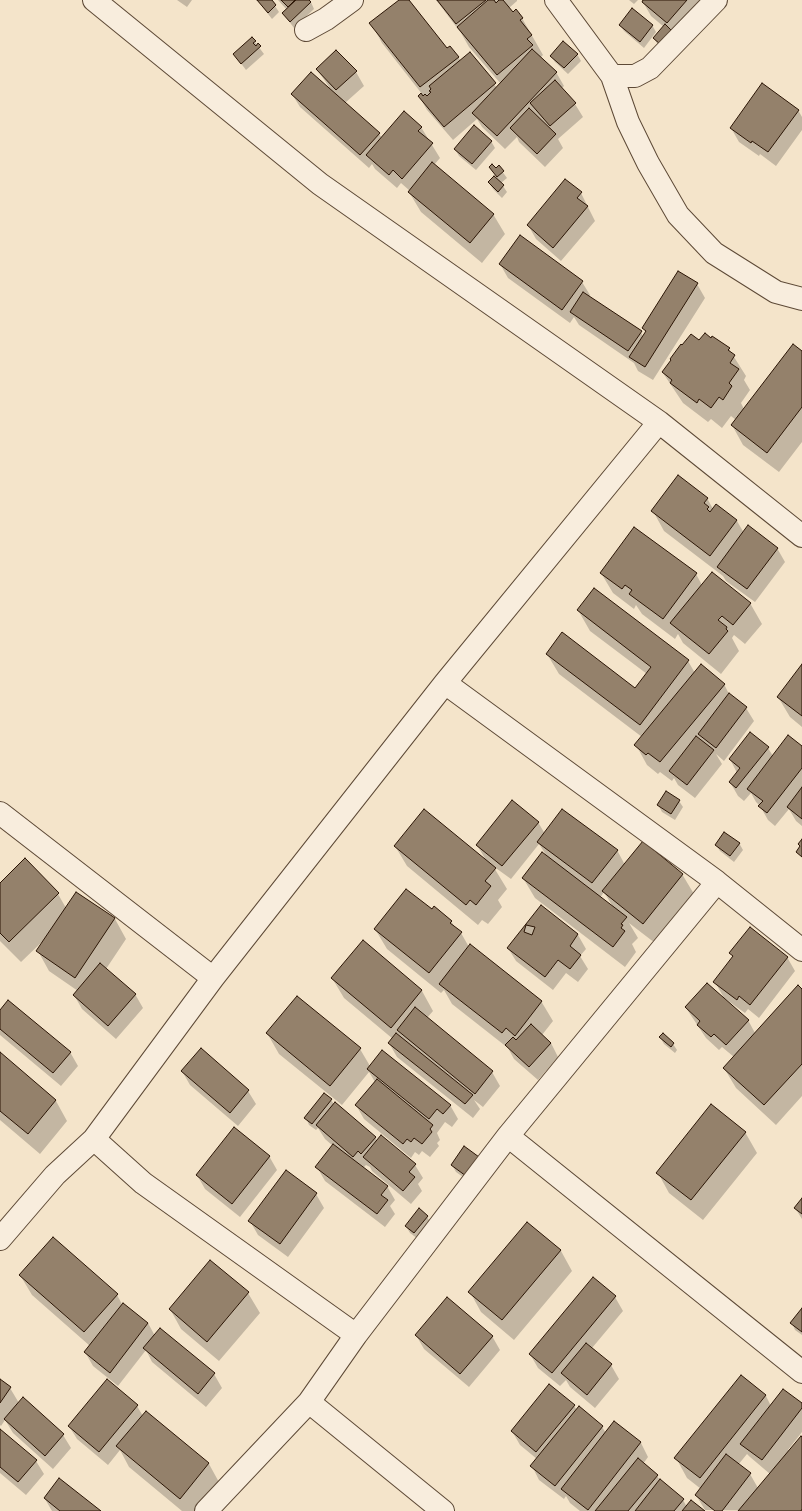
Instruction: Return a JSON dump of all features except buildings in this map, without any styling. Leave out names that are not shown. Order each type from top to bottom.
[{"type":"street","points":[[94,0],[320,184],[658,422],[802,536]]},
{"type":"street","points":[[306,30],[326,19],[352,0]]},
{"type":"street","points":[[556,0],[612,76],[628,122],[648,163],[678,215],[714,253],[776,292],[802,299]]},
{"type":"street","points":[[612,76],[635,76],[650,68],[716,0]]},
{"type":"street","points":[[0,1239],[55,1175],[94,1139],[213,978],[445,683],[658,422]]},
{"type":"street","points":[[445,683],[717,882],[802,950]]},
{"type":"street","points":[[0,813],[213,978]]},
{"type":"street","points":[[206,1511],[309,1402],[356,1335],[508,1136],[717,882]]},
{"type":"street","points":[[508,1136],[802,1372]]},
{"type":"street","points":[[94,1139],[143,1183],[356,1335]]},
{"type":"street","points":[[309,1402],[442,1511]]}]
